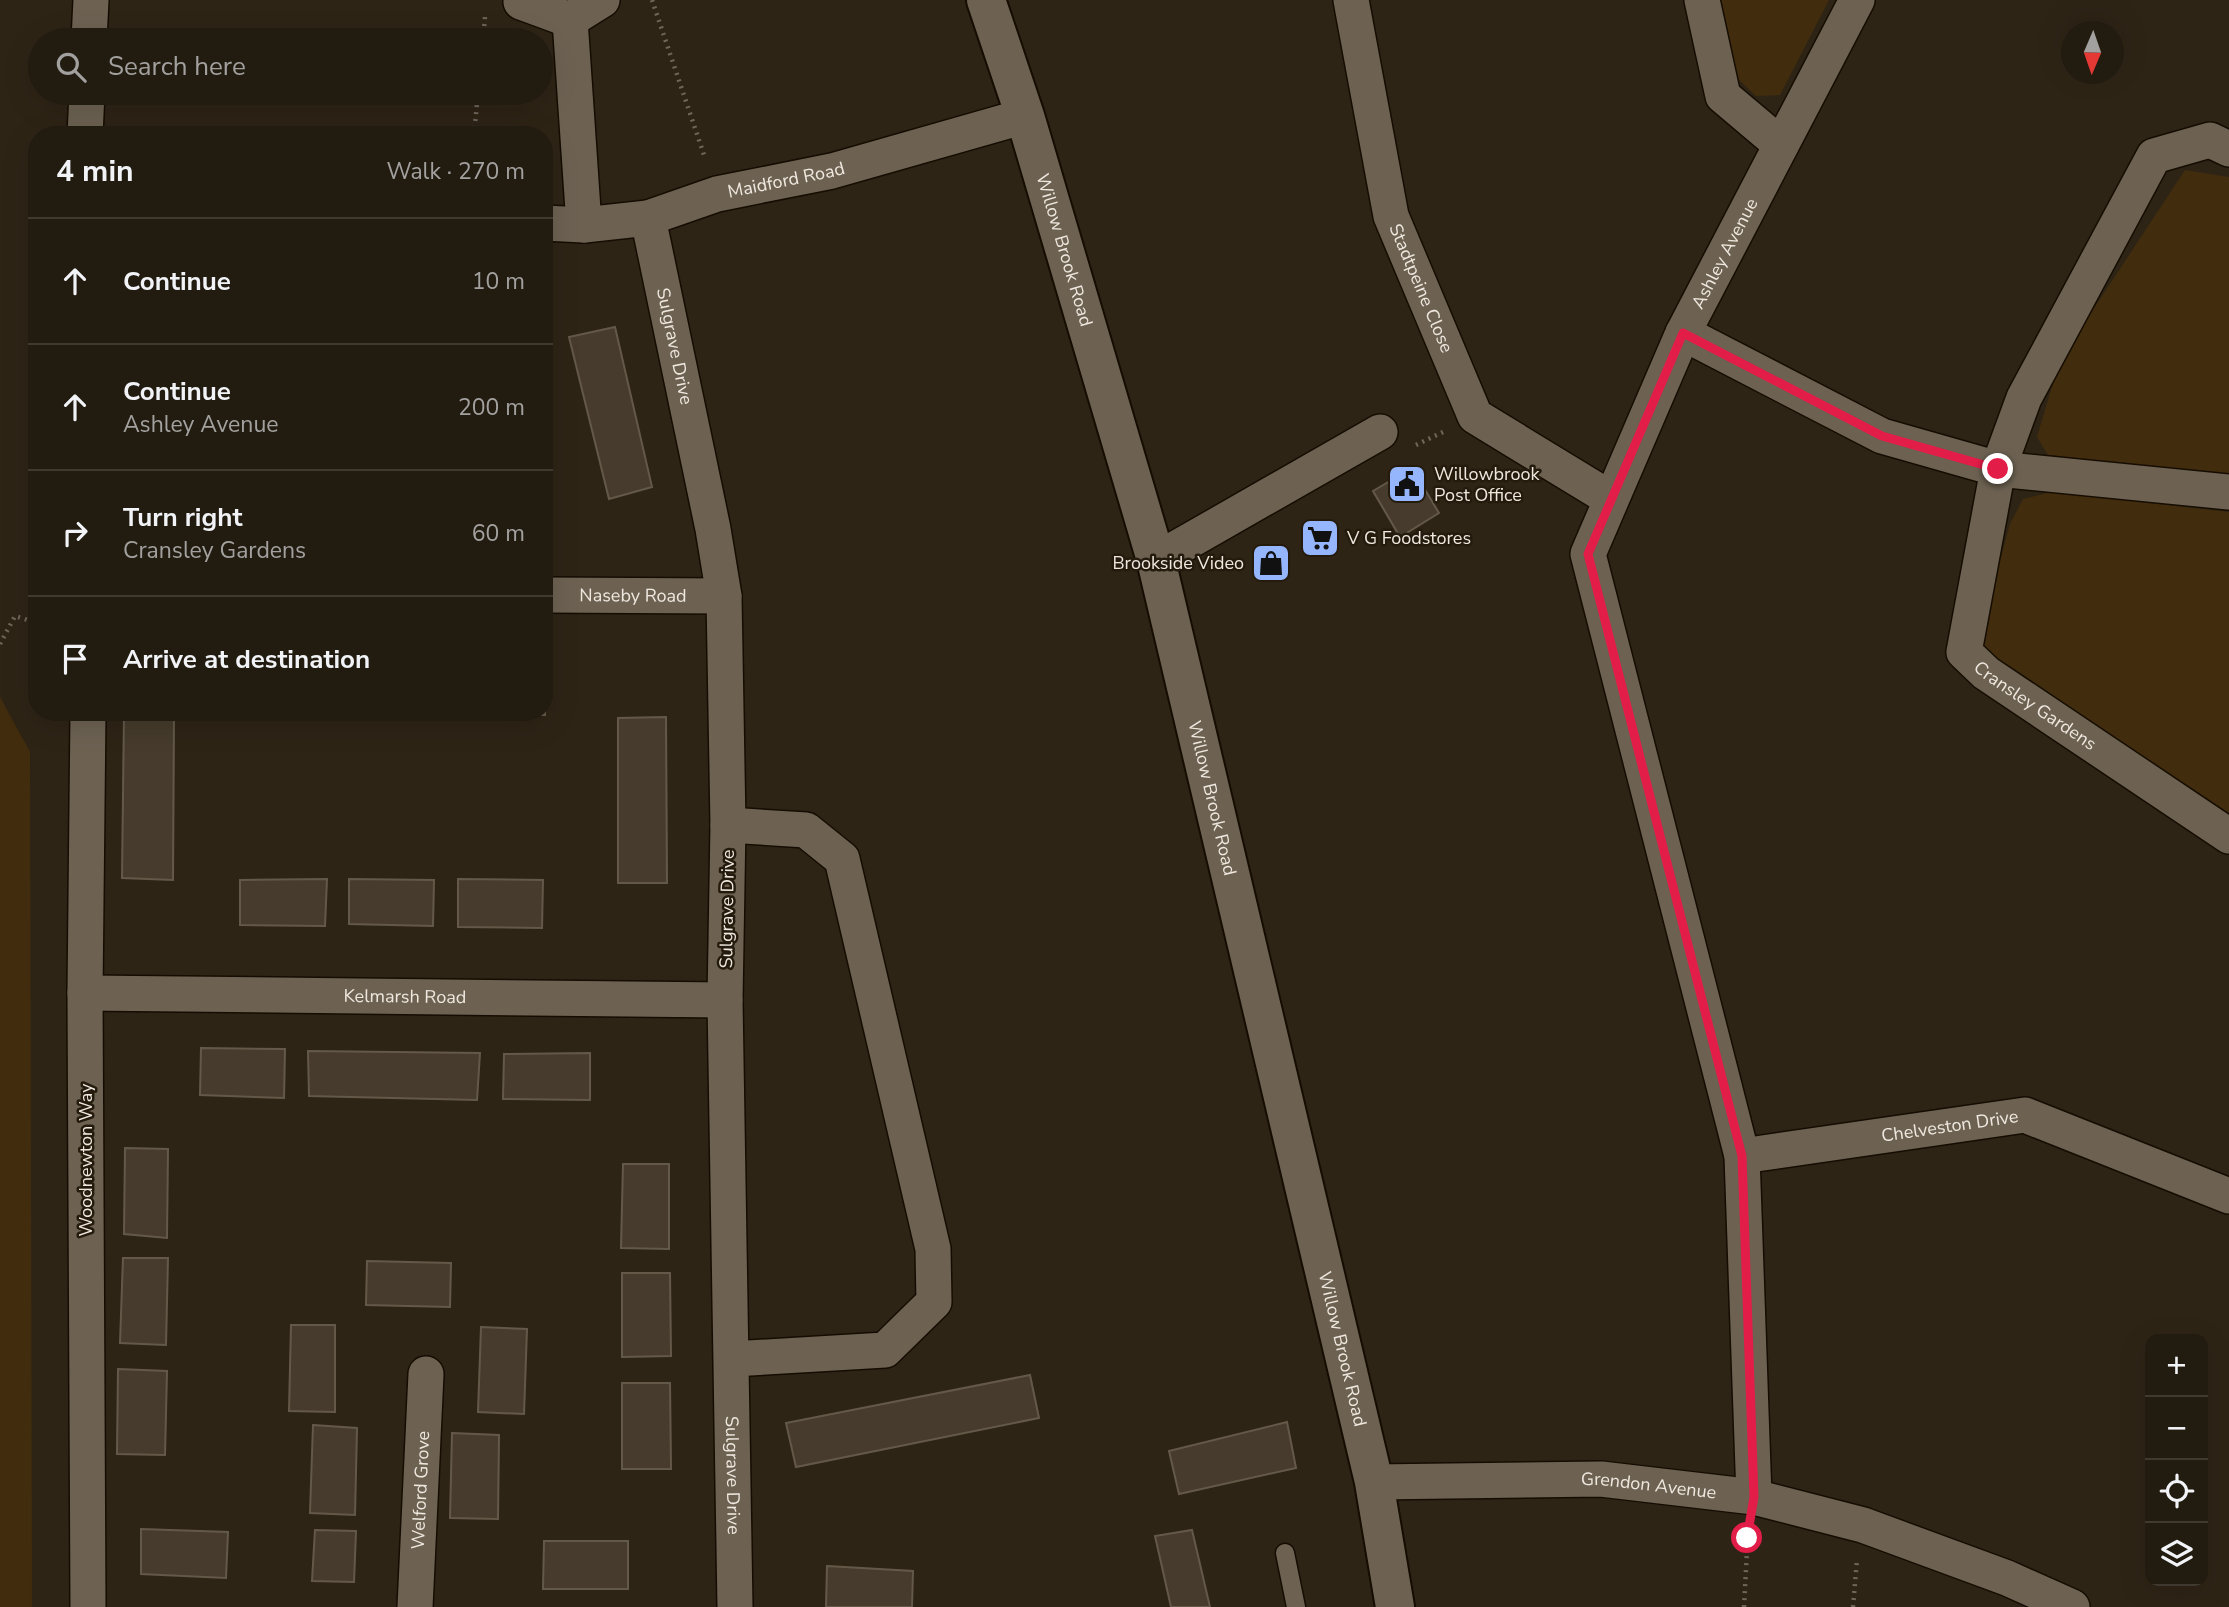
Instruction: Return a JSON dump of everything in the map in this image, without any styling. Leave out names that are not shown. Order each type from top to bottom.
[{"type":"street","points":[[89,28],[90,0]]},
{"type":"street","points":[[570,20],[602,0]]},
{"type":"street","name":"Willow Brook Road","points":[[986,0],[1025,116],[1156,560],[1374,1482],[1395,1607]]},
{"type":"street","name":"Stadtpeine Close","points":[[1351,0],[1391,216],[1475,416]]},
{"type":"street","points":[[1702,0],[1723,96],[1781,145]]},
{"type":"street","name":"Ashley Avenue","points":[[1754,1497],[1742,1156],[1588,554],[1683,333],[1857,0]]},
{"type":"street","points":[[522,2],[570,20]]},
{"type":"street","points":[[570,20],[583,225]]},
{"type":"street","points":[[85,126],[86,105]]},
{"type":"street","name":"Maidford Road","points":[[553,223],[583,225],[648,218],[717,194],[832,171],[1025,116]]},
{"type":"street","name":"Cransley Gardens","points":[[2229,149],[2210,140],[2154,156],[2024,398],[1998,469],[1964,652],[1986,673],[2229,836]]},
{"type":"street","name":"Sulgrave Drive","points":[[648,218],[724,596],[728,825],[725,1000],[735,1607]]},
{"type":"street","points":[[1683,333],[1882,436],[1998,469],[2229,492]]},
{"type":"street","points":[[1475,416],[1611,499]]},
{"type":"street","points":[[1156,560],[1380,432]]},
{"type":"street","name":"Naseby Road","points":[[553,595],[724,596]]},
{"type":"street","name":"Woodnewton Way","points":[[88,721],[85,993],[88,1607]]},
{"type":"street","points":[[728,825],[806,830],[842,859],[933,1248],[934,1301],[885,1350],[732,1359]]},
{"type":"street","name":"Kelmarsh Road","points":[[85,993],[725,1000]]},
{"type":"street","name":"Chelveston Drive","points":[[1742,1156],[2025,1115],[2229,1196]]},
{"type":"street","name":"Welford Grove","points":[[415,1607],[426,1374]]},
{"type":"street","name":"Grendon Avenue","points":[[1374,1482],[1601,1479],[1754,1497],[1863,1525],[2002,1593],[2072,1607]]},
{"type":"lane","points":[[1285,1553],[1296,1607]]},
{"type":"path","points":[[652,0],[717,194]]},
{"type":"path","points":[[475,126],[477,105]]},
{"type":"path","points":[[1380,432],[1405,450],[1475,416]]},
{"type":"path","points":[[0,644],[15,616],[28,620]]},
{"type":"path","points":[[1744,1607],[1747,1538],[1754,1497]]},
{"type":"shaded area","points":[[1717,0],[1829,0],[1780,95],[1756,96],[1735,76]]},
{"type":"shaded area","points":[[2185,170],[2229,177],[2229,475],[2048,455],[2037,437],[2060,360]]},
{"type":"shaded area","points":[[2052,492],[2229,512],[2229,816],[2004,675],[1979,639],[2010,524],[2023,499]]},
{"type":"shaded area","points":[[0,697],[30,752],[32,1607],[0,1607]]},
{"type":"building","points":[[615,327],[652,487],[609,499],[569,337]]},
{"type":"building","points":[[1412,468],[1439,513],[1400,537],[1373,491]]},
{"type":"building","points":[[666,717],[667,883],[618,883],[618,718]]},
{"type":"building","points":[[124,721],[174,721],[173,880],[122,878]]},
{"type":"building","points":[[327,879],[325,926],[240,925],[240,880]]},
{"type":"building","points":[[349,879],[434,880],[433,926],[349,924]]},
{"type":"building","points":[[458,879],[543,880],[542,928],[458,927]]},
{"type":"building","points":[[201,1048],[285,1049],[284,1098],[200,1095]]},
{"type":"building","points":[[308,1051],[480,1053],[477,1100],[309,1096]]},
{"type":"building","points":[[590,1053],[590,1100],[503,1099],[504,1054]]},
{"type":"building","points":[[125,1148],[168,1149],[167,1238],[124,1234]]},
{"type":"building","points":[[623,1164],[669,1164],[669,1249],[621,1248]]},
{"type":"building","points":[[123,1258],[168,1258],[166,1345],[120,1343]]},
{"type":"building","points":[[367,1261],[451,1263],[450,1307],[366,1305]]},
{"type":"building","points":[[622,1273],[670,1273],[671,1356],[622,1357]]},
{"type":"building","points":[[291,1325],[335,1325],[335,1412],[289,1411]]},
{"type":"building","points":[[481,1327],[527,1329],[524,1414],[478,1412]]},
{"type":"building","points":[[118,1369],[167,1371],[165,1455],[117,1454]]},
{"type":"building","points":[[1030,1375],[1039,1418],[796,1467],[786,1423]]},
{"type":"building","points":[[622,1383],[670,1383],[671,1469],[622,1469]]},
{"type":"building","points":[[1287,1422],[1296,1468],[1179,1494],[1169,1451]]},
{"type":"building","points":[[313,1425],[357,1428],[355,1515],[310,1513]]},
{"type":"building","points":[[452,1433],[499,1435],[498,1519],[450,1518]]},
{"type":"building","points":[[141,1529],[228,1532],[226,1578],[141,1574]]},
{"type":"building","points":[[315,1530],[356,1531],[354,1582],[312,1581]]},
{"type":"building","points":[[1192,1530],[1210,1607],[1171,1607],[1155,1536]]},
{"type":"building","points":[[544,1541],[628,1541],[628,1589],[543,1589]]},
{"type":"building","points":[[827,1566],[913,1571],[912,1607],[826,1607]]},
{"type":"place","name":"Willowbrook Post Office","points":[[1407,484]]},
{"type":"place","name":"V G Foodstores","points":[[1320,538]]},
{"type":"place","name":"Brookside Video","points":[[1271,563]]},
{"type":"route","points":[[1747,1538],[1754,1497],[1742,1156],[1588,554],[1683,333],[1882,436],[1998,469]]}]
